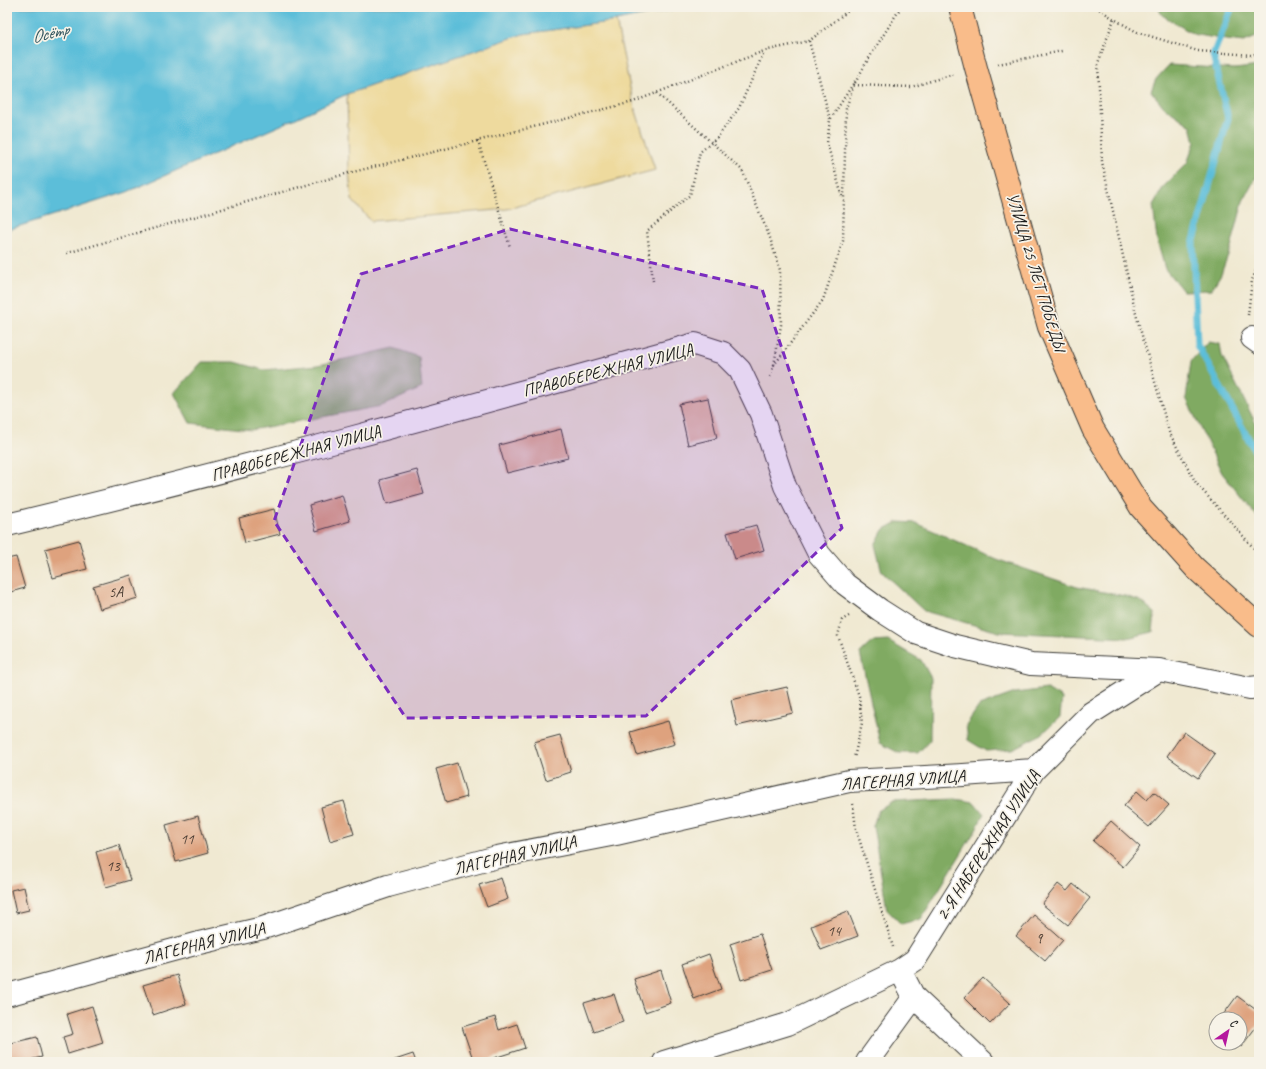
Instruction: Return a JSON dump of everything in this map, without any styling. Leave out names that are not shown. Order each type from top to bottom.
[{"type":"main road","name":"УЛИЦА 25 ЛЕТ ПОБЕДЫ","points":[[960,7],[1049,327],[1093,429],[1141,508],[1195,568],[1259,626]]},
{"type":"street","name":"ПРАВОБЕРЕЖНАЯ УЛИЦА","points":[[7,525],[316,448],[695,344],[723,353],[740,370],[761,414],[785,486],[819,554],[845,584],[880,610],[916,633],[955,646],[1031,664],[1159,670]]},
{"type":"street","points":[[1159,670],[1250,688],[1259,687]]},
{"type":"street","name":"2-Я НАБЕРЕЖНАЯ УЛИЦА","points":[[908,965],[1034,770],[1091,713],[1159,670]]},
{"type":"street","name":"ЛАГЕРНАЯ УЛИЦА","points":[[7,995],[263,928],[388,886],[497,857],[616,834],[849,781],[1034,770]]},
{"type":"street","points":[[664,1062],[788,1024],[908,965],[914,997],[983,1062]]},
{"type":"street","points":[[867,1062],[914,997]]},
{"type":"path","points":[[67,253],[349,173],[633,102],[764,51],[809,41],[853,7]]},
{"type":"path","points":[[830,120],[901,7]]},
{"type":"path","points":[[1096,7],[1137,32],[1198,51],[1251,55],[1259,53]]},
{"type":"path","points":[[1114,19],[1098,63],[1102,162],[1136,314],[1169,432],[1196,483],[1259,554]]},
{"type":"path","points":[[809,41],[830,120],[827,143],[844,200]]},
{"type":"path","points":[[653,280],[647,231],[690,195],[700,152],[717,138],[739,108],[764,51]]},
{"type":"path","points":[[854,85],[911,87],[976,68],[1062,51]]},
{"type":"path","points":[[774,365],[823,300],[843,241],[846,108],[854,85],[866,63]]},
{"type":"path","points":[[657,93],[742,170],[770,238],[780,270],[781,325],[770,379]]},
{"type":"path","points":[[478,141],[510,247]]},
{"type":"path","points":[[1253,333],[1252,280],[1259,264]]},
{"type":"highlighted area","points":[[510,229],[762,289],[842,528],[646,716],[406,718],[274,521],[361,274]]},
{"type":"green space","points":[[1158,7],[1259,7],[1259,36],[1244,42],[1193,34],[1162,15]]},
{"type":"green space","points":[[1169,65],[1235,69],[1259,66],[1259,172],[1243,201],[1232,244],[1221,274],[1211,290],[1183,291],[1165,269],[1157,240],[1153,205],[1164,186],[1187,163],[1195,142],[1191,126],[1164,107],[1151,91],[1156,79]]},
{"type":"green space","points":[[1208,342],[1220,344],[1222,356],[1259,430],[1259,519],[1222,473],[1186,398],[1191,361]]},
{"type":"green space","points":[[394,348],[419,357],[422,388],[382,406],[251,430],[190,423],[174,393],[202,362],[235,362],[264,370],[318,365]]},
{"type":"green space","points":[[898,522],[916,523],[996,559],[1077,587],[1125,596],[1141,601],[1155,613],[1153,632],[1127,638],[999,632],[924,611],[882,572],[875,545],[883,530]]},
{"type":"green space","points":[[888,641],[921,660],[931,678],[930,740],[918,753],[899,753],[880,743],[860,653],[872,642]]},
{"type":"green space","points":[[1047,689],[1062,698],[1060,717],[1042,734],[1012,749],[986,751],[968,740],[966,725],[979,706],[1015,693]]},
{"type":"green space","points":[[955,799],[974,802],[984,814],[921,919],[901,924],[887,910],[873,826],[878,811],[892,802]]},
{"type":"sand","points":[[616,21],[633,102],[655,170],[507,209],[371,221],[352,200],[349,173],[347,94],[523,34]]},
{"type":"water","name":"Осётр","points":[[7,7],[686,7],[616,21],[523,34],[347,94],[281,125],[127,192],[7,230]]},
{"type":"building","points":[[708,398],[717,438],[688,445],[679,404]]},
{"type":"building","points":[[561,429],[568,458],[507,473],[499,445]]},
{"type":"building","points":[[417,470],[424,494],[387,504],[380,480]]},
{"type":"building","points":[[342,495],[350,521],[316,531],[309,505]]},
{"type":"building","points":[[274,509],[280,534],[245,543],[239,518]]},
{"type":"building","points":[[756,525],[764,550],[735,559],[727,533]]},
{"type":"building","points":[[79,540],[87,569],[53,578],[45,549]]},
{"type":"building","points":[[16,557],[25,588],[7,593],[7,559]]},
{"type":"building","points":[[131,575],[138,598],[100,609],[93,586]]},
{"type":"building","points":[[787,687],[793,713],[737,726],[731,700]]},
{"type":"building","points":[[668,721],[675,744],[637,755],[630,732]]},
{"type":"building","points":[[1184,732],[1215,754],[1198,778],[1167,756]]},
{"type":"building","points":[[560,735],[571,772],[546,780],[534,742]]},
{"type":"building","points":[[457,763],[467,797],[446,803],[436,769]]},
{"type":"building","points":[[1137,791],[1147,800],[1154,792],[1169,805],[1149,827],[1124,806]]},
{"type":"building","points":[[344,801],[354,834],[330,841],[321,807]]},
{"type":"building","points":[[198,816],[208,853],[176,862],[166,825]]},
{"type":"building","points":[[1111,821],[1140,847],[1123,867],[1093,841]]},
{"type":"building","points":[[119,845],[130,880],[106,887],[96,852]]},
{"type":"building","points":[[501,878],[508,899],[487,907],[479,885]]},
{"type":"building","points":[[1058,884],[1067,891],[1073,884],[1090,898],[1068,925],[1042,904]]},
{"type":"building","points":[[24,887],[29,910],[16,913],[11,890]]},
{"type":"building","points":[[848,911],[858,936],[821,950],[811,926]]},
{"type":"building","points":[[1034,915],[1063,940],[1045,961],[1016,936]]},
{"type":"building","points":[[760,934],[772,970],[741,980],[730,944]]},
{"type":"building","points":[[709,954],[721,989],[694,999],[682,964]]},
{"type":"building","points":[[661,970],[671,1003],[645,1012],[634,979]]},
{"type":"building","points":[[177,975],[186,1004],[153,1015],[143,985]]},
{"type":"building","points":[[983,978],[1010,1003],[990,1024],[964,998]]},
{"type":"building","points":[[614,994],[623,1022],[594,1032],[584,1003]]},
{"type":"building","points":[[1237,996],[1259,1012],[1259,1023],[1248,1038],[1248,1011],[1226,1011]]},
{"type":"building","points":[[92,1006],[103,1043],[68,1054],[63,1037],[73,1034],[67,1014]]},
{"type":"building","points":[[495,1017],[499,1030],[517,1024],[525,1048],[482,1062],[474,1062],[462,1027]]},
{"type":"building","points":[[37,1037],[42,1057],[21,1062],[7,1062],[7,1044]]},
{"type":"building","points":[[413,1054],[416,1062],[389,1062]]},
{"type":"waterway","points":[[1232,7],[1213,55],[1228,118],[1193,244],[1197,345],[1259,458]]}]
